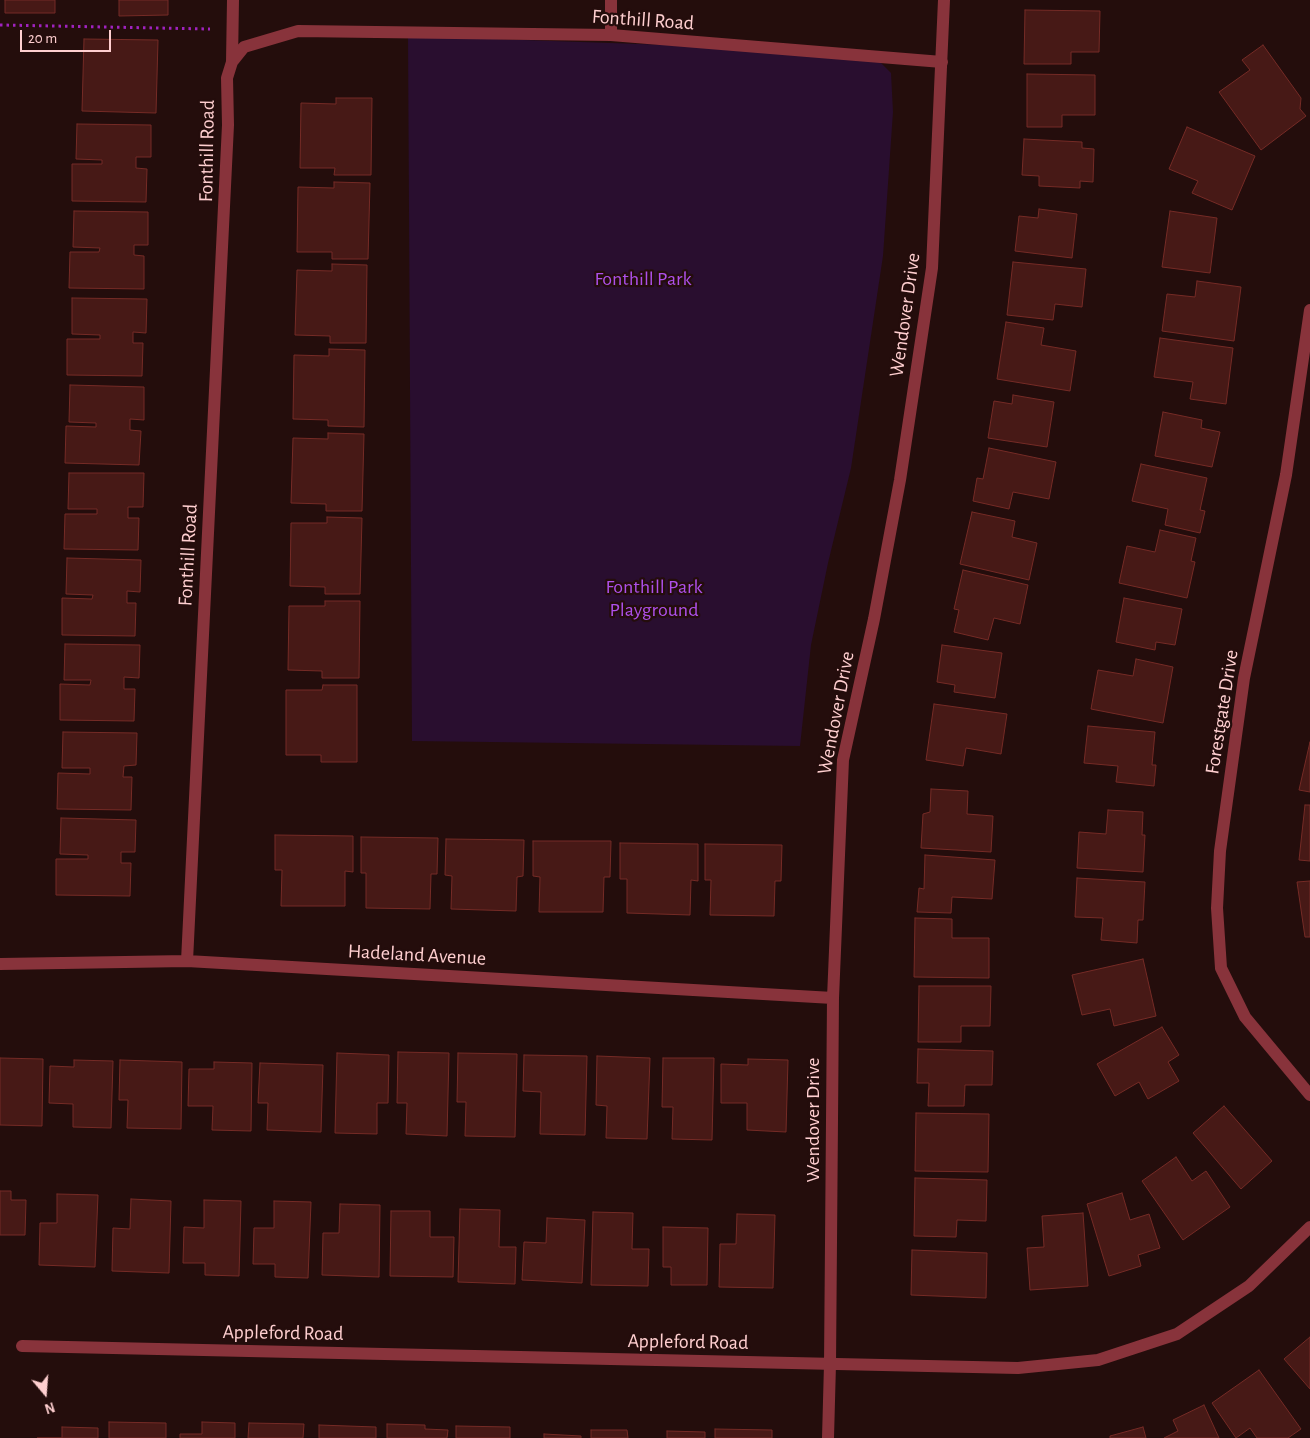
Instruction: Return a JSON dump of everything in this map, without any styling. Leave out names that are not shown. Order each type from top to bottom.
[{"type":"street","points":[[232,62],[233,0]]},
{"type":"street","points":[[611,0],[611,35]]},
{"type":"street","name":"Wendover Drive","points":[[828,1438],[833,998],[843,760],[874,619],[900,480],[932,268],[944,0]]},
{"type":"street","name":"Fonthill Road","points":[[187,961],[228,125],[227,78],[232,62],[244,46],[298,31],[611,35],[942,62]]},
{"type":"street","name":"Forestgate Drive","points":[[1310,310],[1286,475],[1244,678],[1220,852],[1217,908],[1222,968],[1245,1017],[1310,1095]]},
{"type":"street","name":"Hadeland Avenue","points":[[0,964],[187,961],[833,998]]},
{"type":"street","name":"Appleford Road","points":[[22,1346],[1018,1368],[1098,1360],[1177,1334],[1249,1286],[1310,1228]]},
{"type":"path","points":[[0,25],[232,30]]},
{"type":"green space","name":"Fonthill Park","points":[[408,36],[870,52],[891,73],[893,112],[883,256],[851,468],[811,645],[800,746],[412,741]]},
{"type":"building","points":[[5,0],[55,0],[55,13],[5,13]]},
{"type":"building","points":[[119,0],[168,0],[168,15],[119,16]]},
{"type":"building","points":[[1025,10],[1100,11],[1099,52],[1071,52],[1071,64],[1024,64]]},
{"type":"building","points":[[84,39],[158,40],[156,113],[82,111]]},
{"type":"building","points":[[1263,45],[1301,98],[1300,109],[1306,116],[1261,150],[1219,92],[1250,70],[1242,60]]},
{"type":"building","points":[[1027,74],[1095,75],[1095,115],[1062,115],[1062,127],[1027,127]]},
{"type":"building","points":[[336,98],[372,98],[371,175],[334,175],[335,168],[300,168],[301,103],[336,104]]},
{"type":"building","points":[[77,124],[151,125],[151,157],[136,157],[136,168],[147,169],[146,202],[72,201],[72,164],[102,164],[102,160],[76,159]]},
{"type":"building","points":[[1187,127],[1255,156],[1232,210],[1192,193],[1198,181],[1169,169]]},
{"type":"building","points":[[1024,139],[1082,142],[1082,148],[1094,149],[1093,182],[1080,181],[1080,188],[1039,186],[1039,176],[1022,175]]},
{"type":"building","points":[[334,182],[370,183],[368,259],[332,259],[332,252],[297,252],[298,187],[334,188]]},
{"type":"building","points":[[1039,209],[1077,214],[1072,258],[1015,251],[1019,216],[1038,218]]},
{"type":"building","points":[[74,211],[148,212],[148,245],[134,245],[134,255],[144,256],[144,289],[69,288],[70,252],[99,252],[100,248],[73,247]]},
{"type":"building","points":[[1170,211],[1217,218],[1210,273],[1162,267]]},
{"type":"building","points":[[1013,262],[1086,269],[1082,307],[1055,304],[1053,320],[1007,315]]},
{"type":"building","points":[[332,264],[367,265],[366,343],[330,343],[330,336],[295,335],[297,270],[332,271]]},
{"type":"building","points":[[1197,281],[1241,287],[1234,341],[1162,331],[1167,294],[1195,297]]},
{"type":"building","points":[[72,298],[147,299],[146,333],[133,332],[133,343],[143,343],[142,376],[67,375],[67,339],[100,339],[100,335],[72,334]]},
{"type":"building","points":[[1006,322],[1044,328],[1041,345],[1076,351],[1070,391],[997,379]]},
{"type":"building","points":[[1160,338],[1233,348],[1226,404],[1190,399],[1193,382],[1154,377]]},
{"type":"building","points":[[329,349],[365,350],[364,427],[328,426],[328,420],[293,419],[294,355],[329,356]]},
{"type":"building","points":[[70,385],[144,387],[144,420],[130,419],[130,430],[141,431],[139,465],[65,463],[66,426],[96,427],[96,423],[69,422]]},
{"type":"building","points":[[1013,395],[1054,402],[1047,447],[988,438],[994,401],[1012,404]]},
{"type":"building","points":[[1163,412],[1202,420],[1201,428],[1220,432],[1212,467],[1155,456]]},
{"type":"building","points":[[328,433],[364,434],[362,511],[326,511],[326,504],[291,503],[293,438],[328,439]]},
{"type":"building","points":[[989,448],[1056,462],[1049,499],[1013,492],[1009,509],[973,501],[977,478],[983,479]]},
{"type":"building","points":[[1141,464],[1207,478],[1200,510],[1205,511],[1200,533],[1165,525],[1168,509],[1132,501]]},
{"type":"building","points":[[69,473],[144,473],[143,507],[128,507],[128,518],[139,518],[138,550],[64,549],[65,514],[97,514],[97,509],[68,509]]},
{"type":"building","points":[[972,512],[1015,521],[1012,537],[1037,543],[1029,580],[960,564]]},
{"type":"building","points":[[327,517],[362,518],[360,594],[325,594],[325,587],[290,586],[291,523],[327,523]]},
{"type":"building","points":[[1160,530],[1196,538],[1191,561],[1195,562],[1187,598],[1119,583],[1127,546],[1155,552]]},
{"type":"building","points":[[67,558],[141,560],[140,592],[127,591],[127,603],[136,603],[135,636],[62,635],[62,598],[92,599],[93,595],[66,594]]},
{"type":"building","points":[[963,570],[1028,585],[1020,624],[994,618],[988,640],[954,632],[959,610],[954,609]]},
{"type":"building","points":[[1124,598],[1182,609],[1175,645],[1156,642],[1155,650],[1116,642]]},
{"type":"building","points":[[325,601],[360,601],[359,678],[322,678],[322,671],[288,670],[289,606],[325,606]]},
{"type":"building","points":[[65,644],[140,645],[139,678],[124,677],[124,689],[135,689],[134,721],[60,720],[60,684],[90,685],[91,680],[64,680]]},
{"type":"building","points":[[942,645],[1002,653],[995,698],[954,692],[955,685],[937,682]]},
{"type":"building","points":[[1136,659],[1173,667],[1163,723],[1091,709],[1098,670],[1133,676]]},
{"type":"building","points":[[323,685],[357,685],[357,762],[321,762],[321,755],[286,755],[286,690],[322,690]]},
{"type":"building","points":[[934,704],[1007,714],[1001,754],[966,748],[963,766],[926,760]]},
{"type":"building","points":[[1088,726],[1155,732],[1152,765],[1156,765],[1154,786],[1116,782],[1118,766],[1084,763]]},
{"type":"building","points":[[63,732],[137,733],[136,765],[124,766],[123,777],[132,777],[131,810],[57,809],[58,773],[90,774],[90,768],[62,768]]},
{"type":"building","points":[[1310,742],[1310,792],[1299,790]]},
{"type":"building","points":[[931,789],[968,791],[967,814],[993,816],[991,852],[921,848],[923,814],[930,812]]},
{"type":"building","points":[[1305,805],[1310,805],[1310,861],[1299,860]]},
{"type":"building","points":[[1108,810],[1143,812],[1142,835],[1145,835],[1143,872],[1077,868],[1079,832],[1106,834]]},
{"type":"building","points":[[61,818],[136,820],[135,852],[121,852],[121,863],[131,863],[130,896],[56,895],[56,859],[88,859],[88,855],[60,854]]},
{"type":"building","points":[[275,835],[353,836],[353,872],[345,871],[345,906],[281,906],[282,870],[275,870]]},
{"type":"building","points":[[361,837],[438,838],[437,874],[431,874],[430,909],[366,908],[366,873],[361,873]]},
{"type":"building","points":[[446,839],[524,840],[523,876],[517,877],[516,911],[451,909],[452,876],[445,875]]},
{"type":"building","points":[[533,841],[611,841],[610,877],[604,877],[603,912],[539,912],[540,877],[533,876]]},
{"type":"building","points":[[620,843],[698,844],[698,881],[691,880],[690,915],[627,913],[627,879],[620,879]]},
{"type":"building","points":[[705,844],[782,845],[781,881],[775,881],[774,916],[710,915],[711,880],[705,880]]},
{"type":"building","points":[[925,855],[995,860],[992,899],[952,897],[951,913],[917,912],[919,888],[924,889]]},
{"type":"building","points":[[1077,878],[1145,882],[1143,920],[1138,920],[1137,943],[1101,940],[1103,918],[1075,917]]},
{"type":"building","points":[[1310,881],[1310,937],[1305,937],[1297,882]]},
{"type":"building","points":[[915,918],[952,919],[952,938],[989,938],[989,978],[914,977]]},
{"type":"building","points":[[1143,959],[1156,1016],[1114,1026],[1110,1009],[1082,1015],[1072,975]]},
{"type":"building","points":[[919,986],[991,986],[990,1026],[961,1026],[961,1042],[918,1042]]},
{"type":"building","points":[[1162,1027],[1179,1055],[1168,1062],[1179,1081],[1148,1099],[1139,1082],[1115,1096],[1097,1064]]},
{"type":"building","points":[[918,1049],[993,1051],[992,1085],[965,1085],[964,1106],[928,1106],[929,1083],[917,1083]]},
{"type":"building","points":[[398,1052],[449,1053],[447,1136],[406,1134],[407,1103],[397,1103]]},
{"type":"building","points":[[337,1053],[389,1055],[388,1103],[377,1103],[377,1134],[335,1133]]},
{"type":"building","points":[[458,1053],[517,1054],[515,1137],[465,1136],[466,1102],[457,1102]]},
{"type":"building","points":[[524,1055],[587,1056],[585,1135],[540,1134],[541,1092],[523,1091]]},
{"type":"building","points":[[597,1056],[650,1058],[647,1139],[606,1138],[607,1106],[596,1105]]},
{"type":"building","points":[[0,1058],[43,1059],[42,1126],[0,1125]]},
{"type":"building","points":[[663,1058],[714,1058],[712,1140],[672,1139],[673,1107],[662,1107]]},
{"type":"building","points":[[748,1059],[788,1060],[786,1132],[747,1130],[747,1103],[721,1103],[721,1064],[748,1065]]},
{"type":"building","points":[[74,1060],[113,1061],[111,1128],[73,1127],[73,1104],[49,1103],[50,1066],[74,1067]]},
{"type":"building","points":[[120,1060],[182,1062],[181,1129],[127,1128],[128,1100],[119,1100]]},
{"type":"building","points":[[214,1062],[252,1063],[251,1131],[212,1130],[213,1106],[188,1106],[189,1069],[214,1069]]},
{"type":"building","points":[[260,1063],[323,1065],[321,1132],[267,1130],[268,1103],[258,1103]]},
{"type":"building","points":[[1224,1106],[1272,1161],[1241,1189],[1193,1133]]},
{"type":"building","points":[[916,1113],[989,1114],[988,1172],[915,1171]]},
{"type":"building","points":[[1176,1157],[1192,1181],[1206,1171],[1230,1207],[1183,1240],[1142,1181]]},
{"type":"building","points":[[915,1178],[987,1180],[986,1221],[957,1220],[956,1237],[914,1236]]},
{"type":"building","points":[[0,1191],[11,1191],[11,1200],[26,1200],[25,1235],[0,1235]]},
{"type":"building","points":[[1122,1193],[1130,1220],[1149,1214],[1160,1248],[1138,1255],[1141,1266],[1109,1276],[1087,1204]]},
{"type":"building","points":[[57,1194],[98,1195],[95,1267],[39,1265],[40,1223],[57,1223]]},
{"type":"building","points":[[131,1199],[171,1201],[169,1273],[112,1271],[113,1228],[130,1229]]},
{"type":"building","points":[[204,1200],[241,1201],[239,1276],[205,1275],[205,1263],[183,1263],[184,1227],[204,1228]]},
{"type":"building","points":[[274,1201],[311,1202],[308,1278],[275,1277],[275,1264],[253,1264],[254,1228],[274,1228]]},
{"type":"building","points":[[340,1204],[380,1205],[379,1277],[322,1275],[323,1233],[339,1233]]},
{"type":"building","points":[[460,1209],[500,1210],[499,1247],[516,1247],[515,1284],[458,1282]]},
{"type":"building","points":[[391,1211],[430,1211],[430,1237],[454,1237],[453,1277],[390,1276]]},
{"type":"building","points":[[593,1212],[633,1213],[632,1249],[649,1249],[648,1286],[591,1285]]},
{"type":"building","points":[[1083,1213],[1088,1286],[1030,1290],[1027,1248],[1044,1247],[1042,1216]]},
{"type":"building","points":[[737,1214],[775,1215],[773,1288],[719,1287],[720,1244],[736,1244]]},
{"type":"building","points":[[547,1218],[585,1220],[582,1283],[522,1280],[524,1242],[546,1243]]},
{"type":"building","points":[[663,1227],[708,1228],[707,1285],[671,1285],[671,1267],[663,1267]]},
{"type":"building","points":[[912,1250],[987,1253],[986,1298],[911,1295]]},
{"type":"building","points":[[1310,1337],[1310,1389],[1284,1359]]},
{"type":"building","points":[[1259,1370],[1301,1429],[1288,1438],[1257,1438],[1250,1428],[1236,1438],[1212,1403]]},
{"type":"building","points":[[1204,1405],[1219,1438],[1164,1438],[1178,1431],[1173,1420]]},
{"type":"building","points":[[109,1422],[166,1423],[166,1438],[109,1438]]},
{"type":"building","points":[[202,1422],[235,1423],[235,1438],[180,1438],[180,1434],[202,1434]]},
{"type":"building","points":[[249,1423],[304,1424],[303,1438],[248,1438]]},
{"type":"building","points":[[387,1424],[425,1425],[425,1429],[448,1430],[447,1438],[387,1438]]},
{"type":"building","points":[[319,1425],[376,1427],[376,1438],[319,1438]]},
{"type":"building","points":[[456,1426],[510,1427],[510,1438],[456,1438]]},
{"type":"building","points":[[62,1427],[98,1428],[98,1438],[62,1438]]},
{"type":"building","points":[[1143,1427],[1146,1438],[1110,1438],[1110,1436]]},
{"type":"building","points":[[715,1429],[772,1430],[772,1438],[715,1438]]},
{"type":"building","points":[[591,1430],[627,1430],[628,1438],[591,1438]]},
{"type":"building","points":[[667,1431],[705,1432],[705,1438],[667,1438]]},
{"type":"building","points":[[544,1434],[581,1436],[581,1438],[544,1438]]},
{"type":"park label","name":"Fonthill Park Playground","points":[[654,598]]}]
